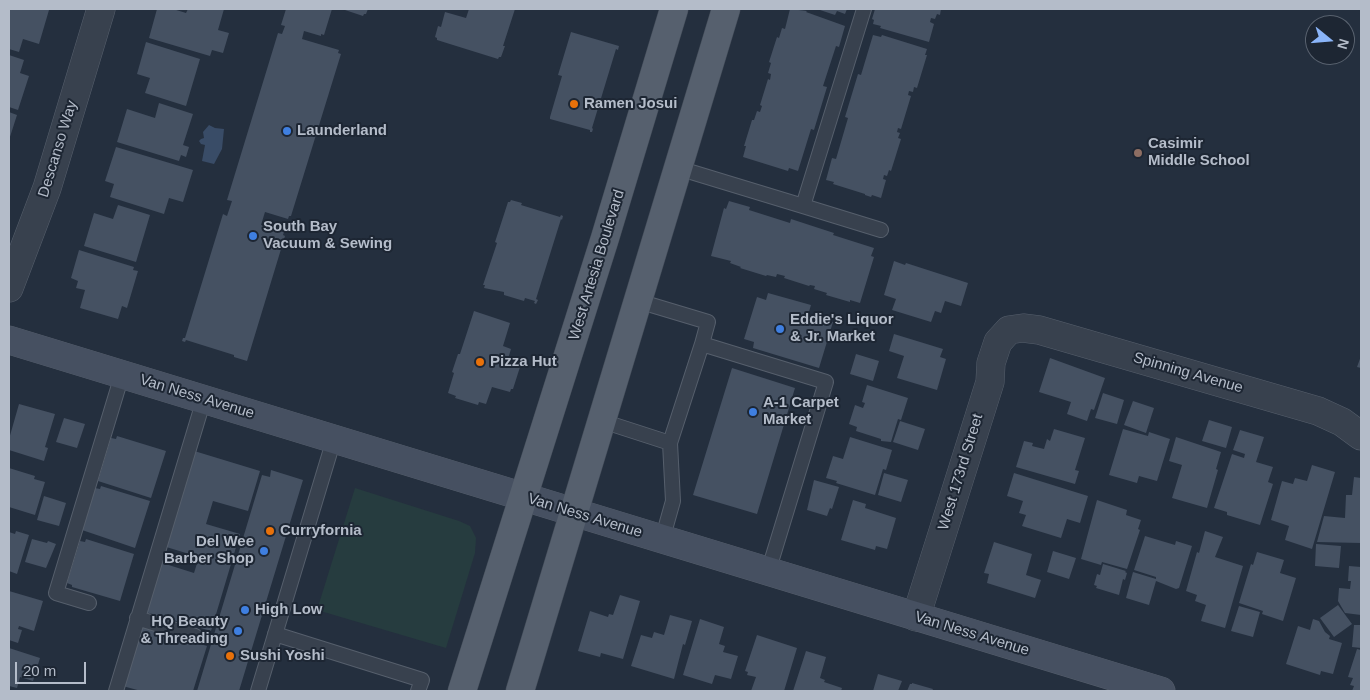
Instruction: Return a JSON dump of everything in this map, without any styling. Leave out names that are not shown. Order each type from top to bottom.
[{"type":"main road","name":"West Artesia Boulevard","points":[[462,691],[524,497],[674,9]]},
{"type":"main road","points":[[520,691],[726,9]]},
{"type":"main road","name":"Van Ness Avenue","points":[[9,340],[1160,691]]},
{"type":"street","name":"Descanso Way","points":[[9,288],[47,188],[101,9]]},
{"type":"street","name":"Spinning Avenue","points":[[1009,330],[1023,328],[1039,330],[1318,411],[1342,422],[1361,436]]},
{"type":"street","name":"West 173rd Street","points":[[916,617],[990,382],[991,363],[998,342],[1009,330]]},
{"type":"lane","points":[[803,206],[864,9]]},
{"type":"lane","points":[[678,168],[880,230]]},
{"type":"lane","points":[[638,301],[708,322],[670,443],[673,501],[662,540]]},
{"type":"lane","points":[[702,344],[826,382],[768,572]]},
{"type":"lane","points":[[89,603],[56,593],[122,374]]},
{"type":"lane","points":[[116,691],[204,400]]},
{"type":"lane","points":[[602,421],[670,443]]},
{"type":"lane","points":[[258,691],[334,439]]},
{"type":"lane","points":[[138,618],[195,636]]},
{"type":"lane","points":[[275,634],[422,680],[418,691]]},
{"type":"green space","points":[[355,488],[470,526],[476,538],[475,553],[446,648],[317,610]]},
{"type":"water","points":[[209,125],[224,129],[222,149],[214,164],[202,161],[205,145],[199,141],[204,138],[203,132]]},
{"type":"building","points":[[9,9],[49,10],[39,44],[23,39],[19,52],[9,49]]},
{"type":"building","points":[[157,9],[173,9],[186,13],[188,9],[224,9],[218,30],[229,33],[223,53],[212,50],[210,56],[149,38]]},
{"type":"building","points":[[286,9],[332,9],[324,35],[321,34],[321,36],[304,31],[302,39],[339,50],[338,53],[341,54],[291,216],[288,219],[265,212],[261,225],[284,232],[283,235],[285,236],[247,361],[186,340],[185,342],[182,341],[185,338],[223,214],[227,216],[232,201],[227,200],[278,33],[282,34],[285,26],[281,25]]},
{"type":"building","points":[[342,9],[368,9],[363,16]]},
{"type":"building","points":[[469,9],[515,9],[503,46],[505,46],[501,57],[498,59],[437,40],[435,37],[438,26],[441,27],[445,12],[466,18]]},
{"type":"building","points":[[790,9],[807,11],[845,26],[839,47],[836,46],[823,86],[827,87],[814,130],[811,129],[798,171],[789,168],[788,171],[743,157],[746,146],[744,146],[752,120],[754,120],[757,111],[760,112],[762,106],[760,105],[768,79],[770,80],[771,74],[768,73],[771,63],[769,62],[777,37],[779,38],[782,28],[785,29]]},
{"type":"building","points":[[817,9],[847,9],[845,14],[837,11],[835,15]]},
{"type":"building","points":[[875,9],[941,9],[940,15],[937,14],[935,19],[931,18],[930,22],[934,24],[929,42],[880,28],[881,26],[873,24],[874,20],[872,19]]},
{"type":"building","points":[[571,32],[619,46],[618,50],[616,49],[592,132],[550,119],[562,76],[558,75]]},
{"type":"building","points":[[873,35],[881,37],[882,35],[927,49],[917,88],[914,87],[913,92],[909,91],[908,95],[911,96],[901,129],[898,128],[897,132],[900,133],[898,138],[901,139],[891,171],[889,170],[887,176],[884,175],[883,179],[886,180],[881,198],[872,195],[871,197],[826,180],[832,158],[836,159],[848,118],[845,117],[858,74],[861,75]]},
{"type":"building","points":[[146,42],[200,59],[186,106],[145,93],[150,78],[137,74]]},
{"type":"building","points":[[9,55],[24,60],[20,73],[29,76],[18,110],[9,107]]},
{"type":"building","points":[[159,103],[193,114],[183,145],[189,147],[186,157],[181,155],[179,161],[117,142],[127,109],[155,118]]},
{"type":"building","points":[[9,112],[17,115],[9,140]]},
{"type":"building","points":[[116,147],[193,170],[183,202],[169,198],[164,214],[110,197],[114,184],[105,181]]},
{"type":"building","points":[[511,200],[560,217],[561,215],[563,216],[536,304],[534,303],[535,301],[525,298],[524,301],[504,295],[504,292],[484,288],[485,285],[483,285],[508,202]]},
{"type":"building","points":[[729,201],[750,207],[749,210],[790,223],[791,219],[874,248],[871,256],[874,257],[860,303],[826,295],[827,293],[814,289],[815,286],[784,278],[785,276],[777,274],[776,277],[766,276],[740,268],[730,263],[731,261],[711,256],[724,208],[726,209]]},
{"type":"building","points":[[118,205],[150,215],[136,262],[84,246],[94,213],[113,219]]},
{"type":"building","points":[[79,250],[134,267],[133,270],[138,271],[127,308],[122,306],[118,319],[80,308],[85,290],[76,288],[78,281],[71,278]]},
{"type":"building","points":[[894,261],[905,265],[906,263],[968,283],[961,306],[945,301],[941,313],[935,311],[931,322],[892,310],[896,299],[884,295]]},
{"type":"building","points":[[768,293],[811,305],[808,315],[833,322],[819,368],[753,348],[754,342],[744,339],[757,297],[766,300]]},
{"type":"building","points":[[474,311],[510,323],[503,346],[511,349],[508,359],[519,363],[518,366],[520,367],[513,389],[510,392],[492,387],[486,404],[479,402],[478,405],[455,398],[456,396],[448,393],[454,373],[452,372]]},
{"type":"building","points":[[894,334],[943,349],[940,357],[946,359],[937,390],[897,378],[904,356],[889,351]]},
{"type":"building","points":[[856,354],[879,361],[873,381],[850,374]]},
{"type":"building","points":[[1361,356],[1361,368],[1357,367]]},
{"type":"building","points":[[1050,358],[1105,378],[1094,410],[1091,409],[1087,421],[1067,414],[1071,402],[1039,392]]},
{"type":"building","points":[[732,368],[795,388],[757,514],[693,495]]},
{"type":"building","points":[[867,385],[908,398],[901,420],[898,419],[891,442],[881,441],[881,439],[856,431],[857,427],[849,424],[855,405],[863,408],[865,403],[862,402]]},
{"type":"building","points":[[1103,393],[1124,400],[1117,424],[1095,418]]},
{"type":"building","points":[[1133,401],[1154,408],[1146,433],[1124,425]]},
{"type":"building","points":[[19,404],[55,414],[45,447],[48,448],[44,461],[9,450],[9,439]]},
{"type":"building","points":[[64,418],[85,424],[77,448],[56,442]]},
{"type":"building","points":[[1209,420],[1232,427],[1226,448],[1202,441]]},
{"type":"building","points":[[900,421],[925,429],[918,450],[893,442]]},
{"type":"building","points":[[1054,429],[1085,438],[1075,470],[1079,471],[1075,484],[1016,467],[1024,441],[1033,443],[1032,446],[1044,449],[1047,439],[1050,441]]},
{"type":"building","points":[[1123,429],[1148,436],[1149,432],[1170,439],[1157,481],[1139,476],[1137,483],[1109,475]]},
{"type":"building","points":[[1240,430],[1264,437],[1256,462],[1273,467],[1268,482],[1273,484],[1260,525],[1227,515],[1227,512],[1214,508],[1232,454],[1244,458],[1245,454],[1233,450]]},
{"type":"building","points":[[117,436],[166,451],[151,498],[98,481],[111,438],[116,439]]},
{"type":"building","points":[[850,437],[892,450],[886,470],[883,469],[875,495],[826,478],[833,456],[843,459]]},
{"type":"building","points":[[1176,437],[1221,452],[1207,508],[1172,498],[1182,465],[1169,461]]},
{"type":"building","points":[[191,450],[260,471],[248,511],[213,501],[206,524],[240,534],[211,631],[142,611],[156,561],[194,573],[199,557],[163,546]]},
{"type":"building","points":[[1312,465],[1335,472],[1312,549],[1285,540],[1289,526],[1271,520],[1282,481],[1293,484],[1295,478],[1307,481]]},
{"type":"building","points":[[9,468],[35,476],[34,479],[45,482],[35,515],[9,507]]},
{"type":"building","points":[[271,470],[303,480],[239,691],[197,691],[262,475],[270,477]]},
{"type":"building","points":[[884,473],[908,480],[901,502],[878,495]]},
{"type":"building","points":[[1014,473],[1088,496],[1080,523],[1067,519],[1061,538],[1022,526],[1026,515],[1019,513],[1023,501],[1007,496]]},
{"type":"building","points":[[1354,477],[1361,478],[1361,543],[1317,542],[1324,516],[1345,518],[1346,495],[1352,495]]},
{"type":"building","points":[[814,480],[839,487],[832,509],[830,508],[827,516],[807,510]]},
{"type":"building","points":[[101,486],[150,501],[135,548],[82,530],[95,488],[100,489]]},
{"type":"building","points":[[44,496],[66,503],[59,526],[37,520]]},
{"type":"building","points":[[853,500],[866,504],[865,508],[896,518],[887,549],[876,546],[875,550],[841,540]]},
{"type":"building","points":[[1097,500],[1127,510],[1126,515],[1141,520],[1138,529],[1140,530],[1127,569],[1102,562],[1101,565],[1081,559]]},
{"type":"building","points":[[16,531],[29,535],[17,574],[9,571],[9,532],[15,534]]},
{"type":"building","points":[[1205,531],[1223,537],[1215,557],[1243,566],[1225,628],[1201,621],[1206,605],[1195,601],[1197,595],[1186,591]]},
{"type":"building","points":[[1145,536],[1175,545],[1176,541],[1192,546],[1179,588],[1176,589],[1156,581],[1149,605],[1126,598],[1133,572],[1156,579],[1156,577],[1134,570]]},
{"type":"building","points":[[32,539],[56,544],[46,568],[25,562]]},
{"type":"building","points":[[86,539],[134,554],[120,601],[72,587],[72,585],[67,583],[80,541],[85,542]]},
{"type":"building","points":[[994,542],[1032,554],[1026,575],[1041,580],[1035,598],[987,583],[989,574],[984,573]]},
{"type":"building","points":[[1316,544],[1341,546],[1339,568],[1315,566]]},
{"type":"building","points":[[1053,551],[1076,558],[1069,579],[1047,572]]},
{"type":"building","points":[[1257,552],[1284,560],[1280,573],[1296,578],[1283,621],[1262,614],[1263,611],[1239,603],[1251,564],[1253,565]]},
{"type":"building","points":[[1103,564],[1126,571],[1125,580],[1123,579],[1119,595],[1096,588],[1097,586],[1094,585],[1097,574],[1100,575]]},
{"type":"building","points":[[1349,566],[1361,567],[1361,615],[1345,613],[1338,601],[1339,588],[1350,589],[1351,581],[1348,581]]},
{"type":"building","points":[[9,591],[43,601],[34,631],[19,626],[18,629],[22,630],[18,643],[9,640]]},
{"type":"building","points":[[620,595],[640,601],[623,659],[601,653],[600,657],[578,651],[590,611],[608,617],[609,614],[613,615]]},
{"type":"building","points":[[1338,605],[1352,624],[1334,637],[1320,618]]},
{"type":"building","points":[[1239,606],[1260,612],[1253,637],[1231,631]]},
{"type":"building","points":[[670,615],[692,621],[685,645],[683,644],[674,679],[631,666],[641,635],[652,638],[654,632],[664,635]]},
{"type":"building","points":[[700,619],[724,627],[719,644],[725,646],[723,652],[738,656],[731,679],[715,675],[712,684],[683,675]]},
{"type":"building","points":[[1313,619],[1319,621],[1325,632],[1330,636],[1329,639],[1342,643],[1333,674],[1321,671],[1320,675],[1286,664],[1298,626],[1310,630]]},
{"type":"building","points":[[137,625],[207,646],[193,691],[141,691],[119,685]]},
{"type":"building","points":[[1354,625],[1361,625],[1361,648],[1352,647]]},
{"type":"building","points":[[757,635],[797,648],[784,691],[751,691],[756,677],[747,675],[748,672],[745,671]]},
{"type":"building","points":[[9,648],[40,658],[33,681],[20,677],[17,688],[9,686]]},
{"type":"building","points":[[1357,649],[1361,650],[1361,691],[1352,691],[1354,686],[1350,685],[1353,678],[1348,677]]},
{"type":"building","points":[[806,651],[826,657],[820,678],[825,680],[824,682],[842,688],[841,691],[793,691]]},
{"type":"building","points":[[878,674],[902,681],[898,691],[873,691]]},
{"type":"building","points":[[912,683],[933,689],[932,691],[907,691]]},
{"type":"place","name":"Ramen Josui","points":[[574,104]]},
{"type":"place","name":"Launderland","points":[[287,131]]},
{"type":"place","name":"Casimir Middle School","points":[[1138,153]]},
{"type":"place","name":"South Bay Vacuum & Sewing","points":[[253,236]]},
{"type":"place","name":"Eddie's Liquor & Jr. Market","points":[[780,329]]},
{"type":"place","name":"Pizza Hut","points":[[480,362]]},
{"type":"place","name":"A-1 Carpet Market","points":[[753,412]]},
{"type":"place","name":"Curryfornia","points":[[270,531]]},
{"type":"place","name":"Del Wee Barber Shop","points":[[264,551]]},
{"type":"place","name":"High Low","points":[[245,610]]},
{"type":"place","name":"HQ Beauty & Threading","points":[[238,631]]},
{"type":"place","name":"Sushi Yoshi","points":[[230,656]]}]
